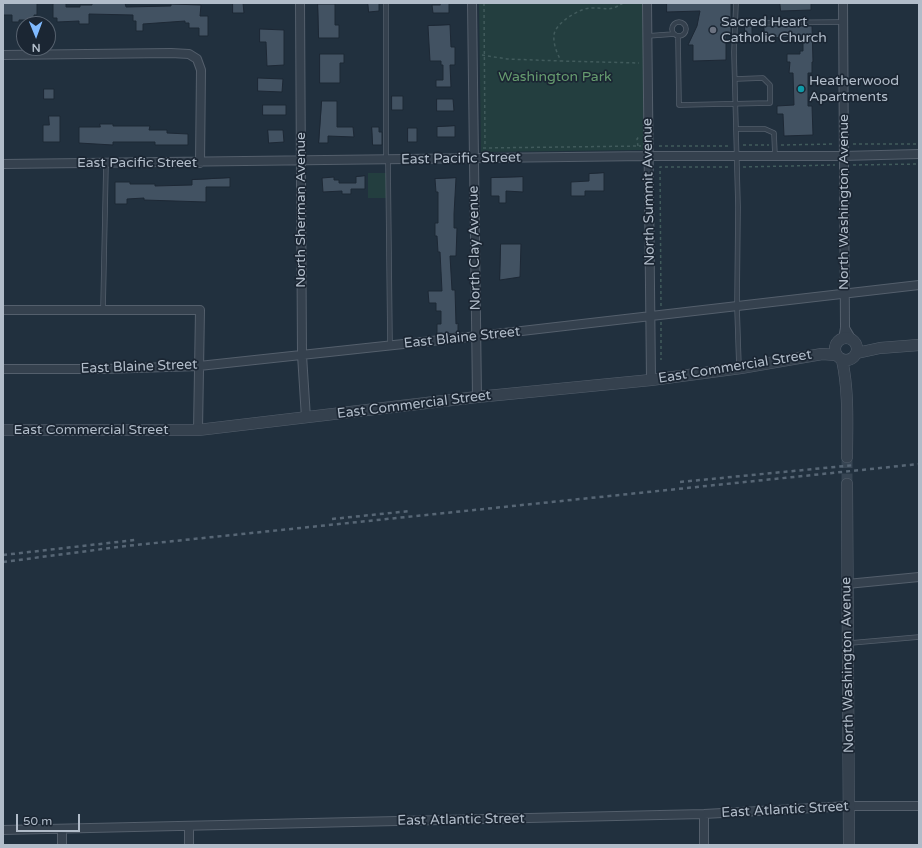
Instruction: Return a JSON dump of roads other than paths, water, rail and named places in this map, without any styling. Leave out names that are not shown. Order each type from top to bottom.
[{"type":"street","name":"North Sherman Avenue","points":[[300,3],[302,355],[306,418]]},
{"type":"street","name":"North Clay Avenue","points":[[472,3],[477,397]]},
{"type":"street","name":"North Summit Avenue","points":[[647,3],[651,380]]},
{"type":"street","name":"North Washington Avenue","points":[[843,3],[844,295],[846,347],[844,371],[847,457]]},
{"type":"street","points":[[3,55],[189,54],[197,59],[201,70],[200,163]]},
{"type":"street","name":"East Pacific Street","points":[[3,164],[919,154]]},
{"type":"street","name":"East Blaine Street","points":[[3,370],[199,366],[661,316],[919,285]]},
{"type":"street","points":[[3,310],[200,310],[198,430]]},
{"type":"street","name":"East Commercial Street","points":[[3,430],[198,430],[477,397],[651,380],[739,368],[822,354],[846,347],[880,348],[919,345]]},
{"type":"street","name":"North Washington Avenue","points":[[847,484],[850,806],[849,845]]},
{"type":"street","points":[[847,584],[919,577]]},
{"type":"street","name":"East Atlantic Street","points":[[3,830],[704,814],[850,806],[919,806]]},
{"type":"street","points":[[704,814],[704,845]]},
{"type":"street","points":[[189,826],[189,845]]},
{"type":"street","points":[[62,829],[62,845]]},
{"type":"lane","points":[[386,3],[390,346]]},
{"type":"lane","points":[[736,3],[735,104],[739,368]]},
{"type":"lane","points":[[736,23],[843,22]]},
{"type":"lane","points":[[647,36],[676,35],[678,105],[770,103],[770,85],[763,78],[735,79]]},
{"type":"lane","points":[[736,129],[765,130],[774,134],[776,156]]},
{"type":"lane","points":[[103,310],[106,163]]},
{"type":"lane","points":[[848,643],[919,637]]},
{"type":"tunnel","points":[[847,457],[847,484]]},
{"type":"railway","points":[[3,562],[126,546],[919,464]]},
{"type":"railway","points":[[680,482],[855,465]]},
{"type":"railway","points":[[332,519],[410,511]]},
{"type":"railway","points":[[3,555],[135,540]]},
{"type":"place","name":"Sacred Heart Catholic Church","points":[[713,30]]},
{"type":"place","name":"Heatherwood Apartments","points":[[801,89]]},
{"type":"park label","name":"Washington Park","points":[[555,77]]}]
